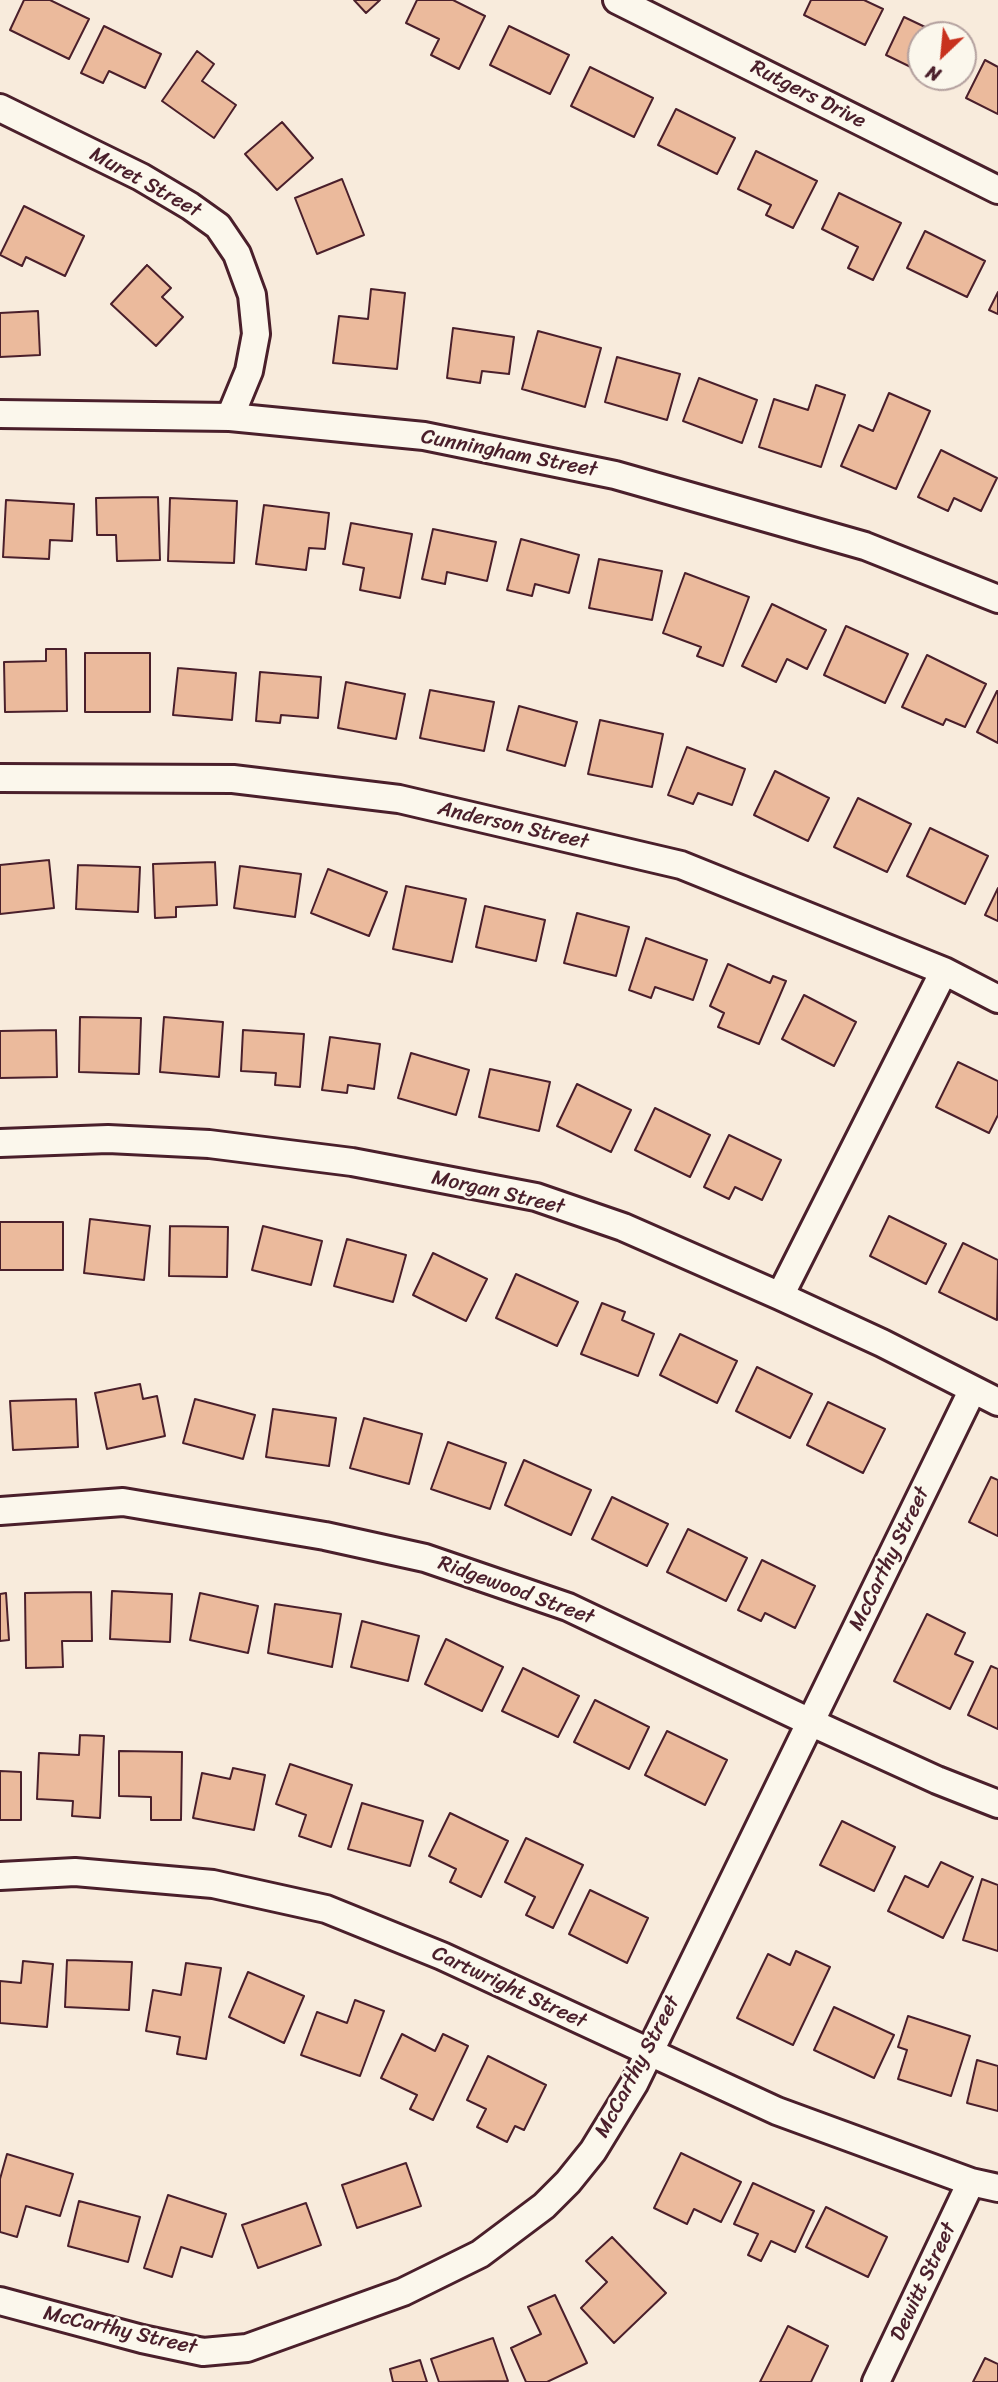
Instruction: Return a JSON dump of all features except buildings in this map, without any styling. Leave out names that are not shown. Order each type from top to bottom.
[{"type":"street","name":"Rutgers Drive","points":[[617,0],[998,190]]},
{"type":"street","name":"Muret Street","points":[[0,108],[141,177],[218,226],[237,254],[252,295],[256,334],[250,371],[230,416]]},
{"type":"street","name":"Cunningham Street","points":[[0,414],[230,416],[424,436],[615,475],[865,546],[998,600]]},
{"type":"street","name":"Anderson Street","points":[[0,778],[233,779],[399,799],[681,865],[944,971],[998,999]]},
{"type":"street","points":[[780,1296],[944,971]]},
{"type":"street","name":"Morgan Street","points":[[0,1143],[108,1139],[209,1144],[352,1162],[536,1197],[622,1227],[780,1296],[882,1343],[998,1402]]},
{"type":"street","name":"McCarthy Street","points":[[0,2301],[142,2339],[203,2352],[247,2348],[403,2292],[480,2254],[544,2206],[593,2151],[634,2084],[972,1391]]},
{"type":"street","name":"Ridgewood Street","points":[[0,1511],[123,1502],[325,1536],[425,1558],[568,1607],[810,1722],[937,1780],[998,1804]]},
{"type":"street","name":"Cartwright Street","points":[[0,1876],[75,1872],[214,1884],[326,1909],[442,1956],[777,2111],[971,2182],[998,2188]]},
{"type":"street","name":"Dewitt Street","points":[[876,2382],[971,2182]]}]
